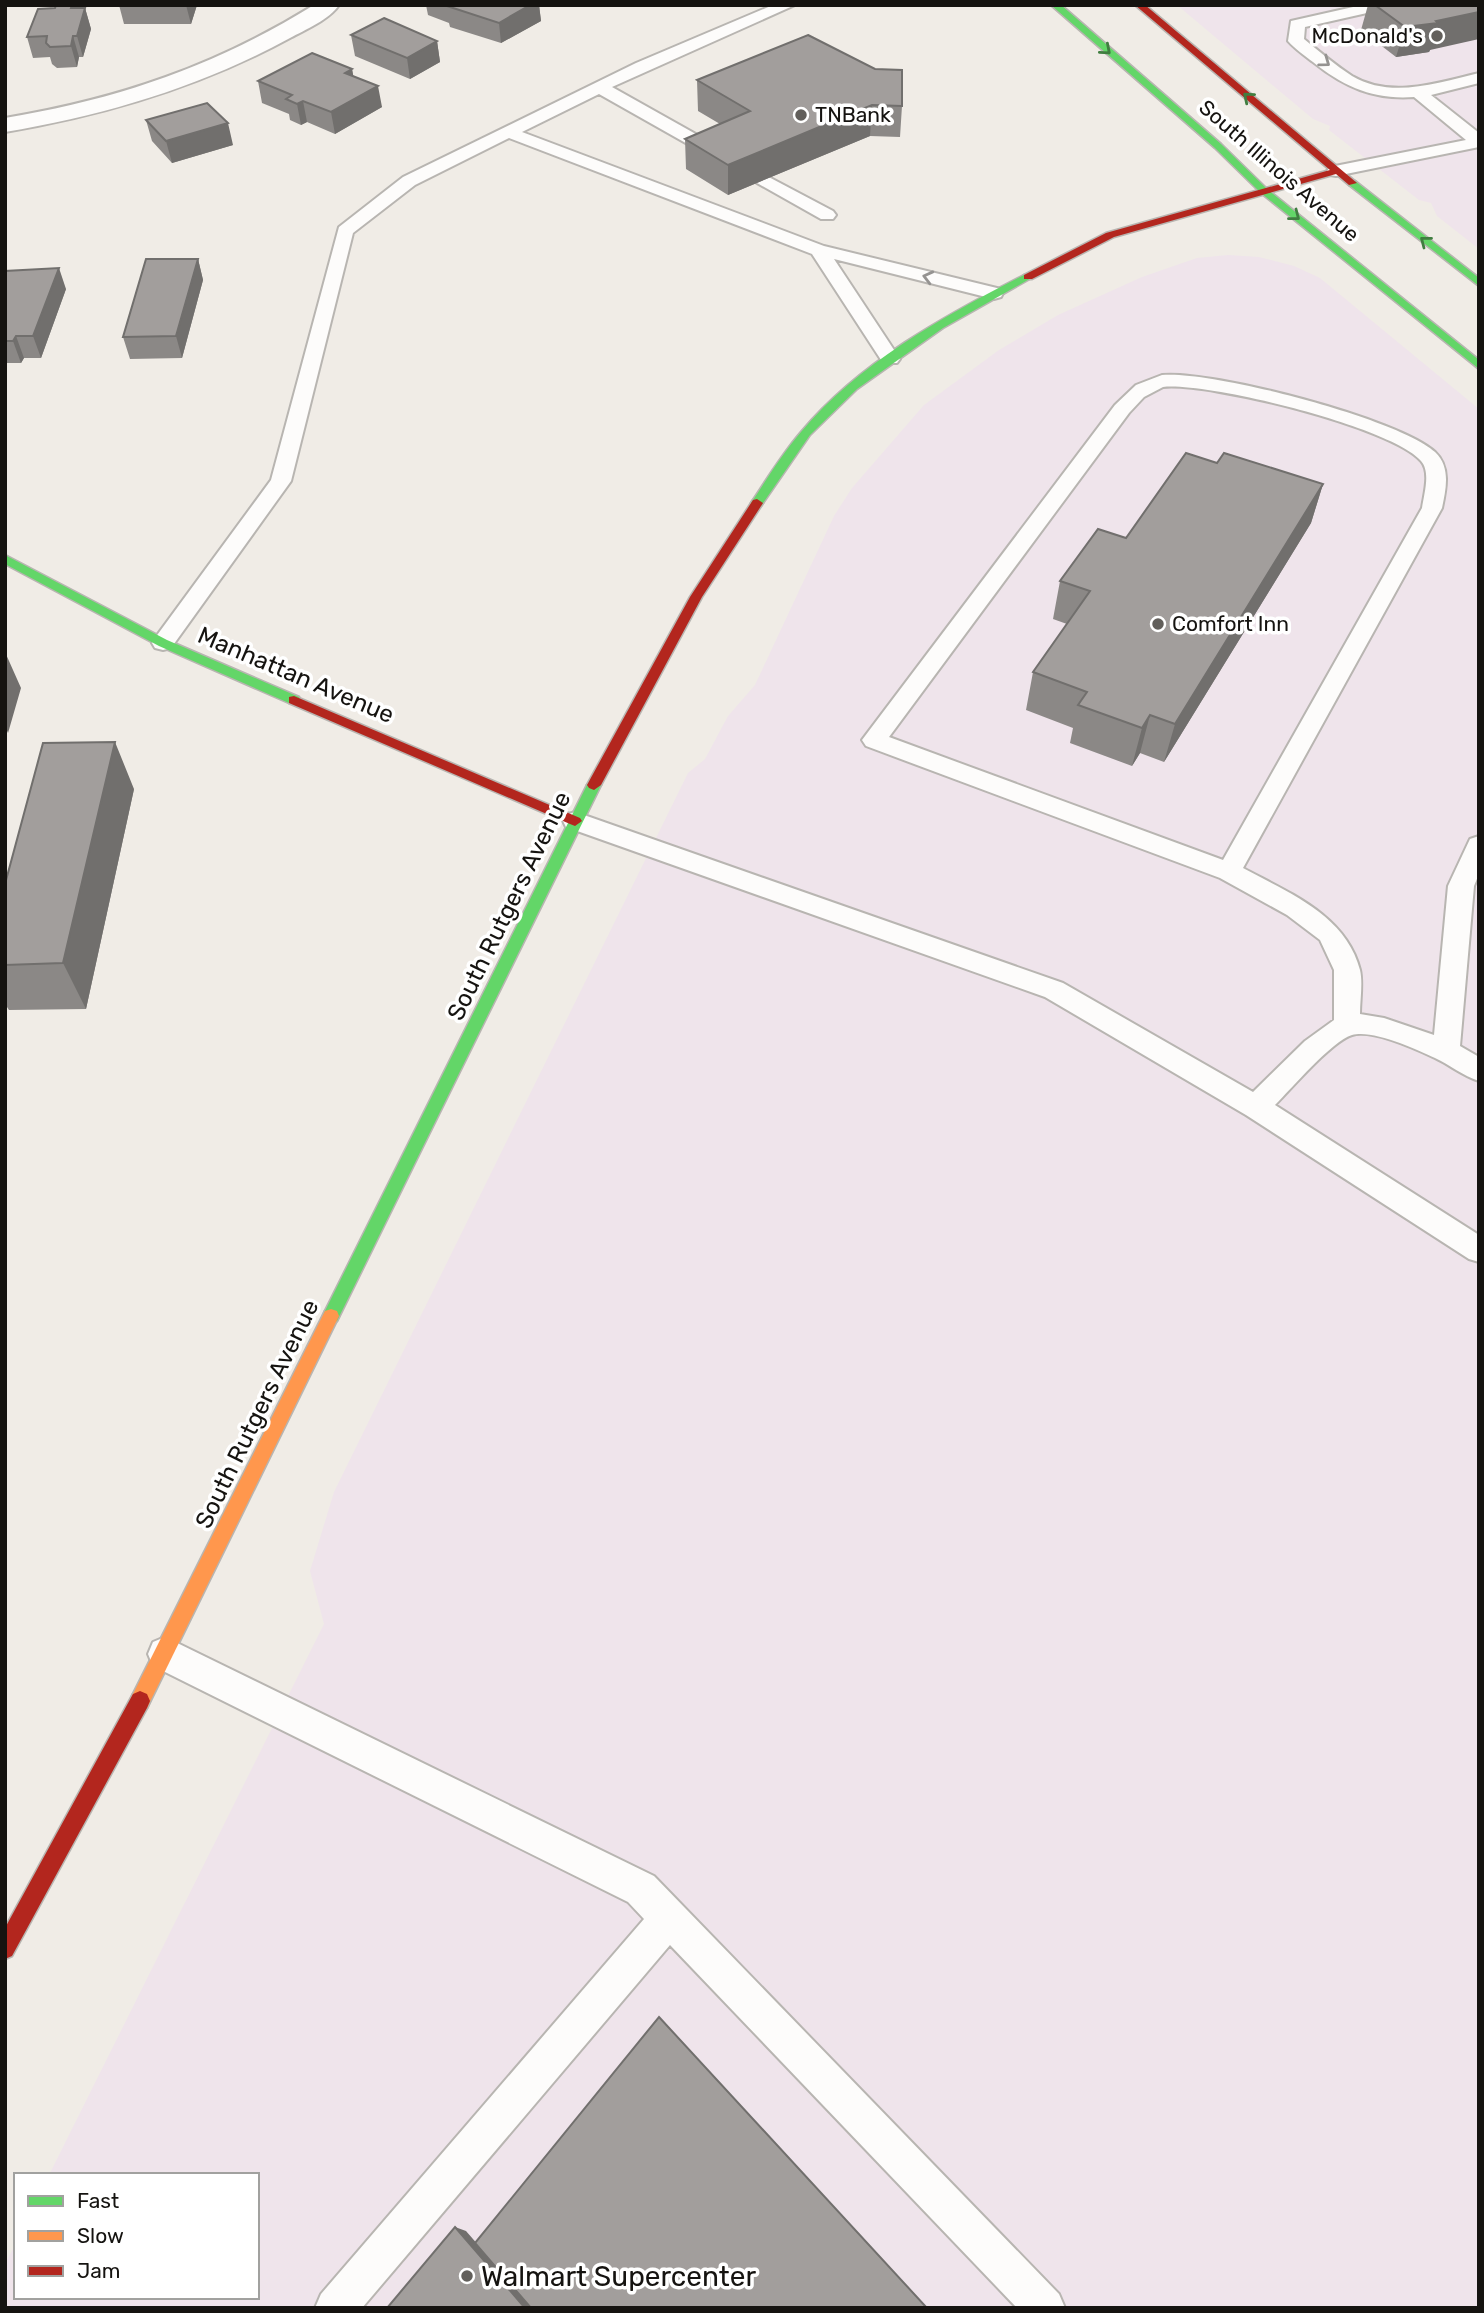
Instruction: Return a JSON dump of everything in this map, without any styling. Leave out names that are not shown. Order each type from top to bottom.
[{"type":"main road","name":"South Illinois Avenue","points":[[1055,5],[1218,146],[1264,191],[1479,366]]},
{"type":"main road","name":"South Illinois Avenue","points":[[1139,5],[1336,171],[1479,283]]},
{"type":"main road","name":"South Rutgers Avenue","points":[[5,1948],[164,1654],[575,821],[696,597],[733,538],[806,433],[860,379],[890,359],[994,293],[1110,235],[1336,171]]},
{"type":"main road","name":"Manhattan Avenue","points":[[5,559],[163,643],[575,821]]},
{"type":"street","points":[[5,125],[87,111],[159,91],[236,59],[329,5]]},
{"type":"lane","points":[[163,643],[281,481],[345,231],[409,181],[642,66],[786,5]]},
{"type":"lane","points":[[1384,5],[1297,24],[1296,41],[1354,84],[1386,92],[1419,93],[1479,78]]},
{"type":"lane","points":[[599,87],[720,155]]},
{"type":"lane","points":[[1419,93],[1479,142]]},
{"type":"lane","points":[[508,132],[818,250],[994,293]]},
{"type":"lane","points":[[1336,171],[1479,142]]},
{"type":"lane","points":[[763,180],[827,215]]},
{"type":"lane","points":[[818,250],[855,302],[890,359]]},
{"type":"lane","points":[[1229,872],[1433,508],[1438,477],[1429,456],[1381,429],[1234,387],[1169,380],[1140,388],[1122,409],[874,740],[1229,872],[1296,908],[1329,934],[1347,970],[1347,1025]]},
{"type":"lane","points":[[575,821],[1054,990],[1256,1107],[1479,1250]]},
{"type":"lane","points":[[1446,1051],[1461,886],[1479,845]]},
{"type":"lane","points":[[1256,1107],[1307,1055],[1347,1025],[1373,1026],[1446,1051],[1479,1070]]},
{"type":"lane","points":[[164,1654],[641,1889],[1045,2308]]},
{"type":"lane","points":[[335,2308],[669,1918]]},
{"type":"shaded area","points":[[1177,5],[1479,5],[1479,249],[1437,216],[1431,203],[1419,200],[1329,130],[1330,126],[1313,119]]},
{"type":"shaded area","points":[[1228,255],[1259,257],[1294,266],[1320,278],[1479,409],[1479,2308],[5,2308],[5,2264],[14,2247],[14,2299],[259,2299],[259,2173],[50,2173],[324,1624],[310,1571],[334,1492],[688,773],[705,759],[728,716],[755,685],[834,516],[852,488],[924,405],[999,350],[1058,315],[1142,277],[1197,258]]},
{"type":"building","points":[[56,5],[85,8],[77,36],[73,36],[71,46],[50,47],[46,43],[47,36],[27,37],[38,9],[55,8]]},
{"type":"building","points":[[530,5],[499,23],[447,6]]},
{"type":"building","points":[[1375,5],[1479,5],[1479,12],[1436,21],[1438,23],[1405,27]]},
{"type":"building","points":[[384,18],[437,41],[407,58],[351,35]]},
{"type":"building","points":[[808,35],[875,69],[902,70],[902,106],[872,105],[728,165],[685,139],[750,111],[697,80]]},
{"type":"building","points":[[312,53],[352,69],[345,73],[378,86],[331,112],[303,101],[297,104],[286,99],[292,95],[258,81]]},
{"type":"building","points":[[207,103],[228,123],[166,141],[146,120]]},
{"type":"building","points":[[146,259],[198,259],[176,336],[123,337]]},
{"type":"building","points":[[59,268],[33,336],[16,336],[13,341],[5,341],[5,271]]},
{"type":"building","name":"Comfort Inn","points":[[1186,453],[1217,463],[1224,453],[1323,484],[1175,724],[1150,715],[1142,728],[1078,705],[1087,692],[1033,672],[1090,591],[1060,581],[1098,529],[1126,538]]},
{"type":"building","points":[[115,742],[63,963],[5,965],[5,884],[43,743]]},
{"type":"building","points":[[659,2017],[927,2308],[531,2308],[475,2243]]},
{"type":"building","name":"Walmart Supercenter","points":[[455,2227],[525,2308],[387,2308]]},
{"type":"traffic: fast","points":[[1055,5],[1218,146],[1264,191],[1479,366]]},
{"type":"traffic: fast","points":[[1352,183],[1479,283]]},
{"type":"traffic: fast","points":[[757,503],[806,433],[853,387],[880,365],[939,326],[1028,277]]},
{"type":"traffic: fast","points":[[5,559],[163,643],[294,700]]},
{"type":"traffic: fast","points":[[331,1316],[594,785]]},
{"type":"traffic: slow","points":[[140,1701],[331,1316]]},
{"type":"traffic: jam","points":[[1139,5],[1352,183]]},
{"type":"traffic: jam","points":[[1028,277],[1110,235],[1336,171]]},
{"type":"traffic: jam","points":[[594,785],[696,597],[757,503]]},
{"type":"traffic: jam","points":[[294,700],[575,821]]},
{"type":"traffic: jam","points":[[5,1949],[140,1701]]},
{"type":"place","name":"McDonald's","points":[[1437,36]]},
{"type":"place","name":"TNBank","points":[[801,115]]},
{"type":"place","name":"Comfort Inn","points":[[1158,624]]},
{"type":"place","name":"Walmart Supercenter","points":[[467,2276]]}]
